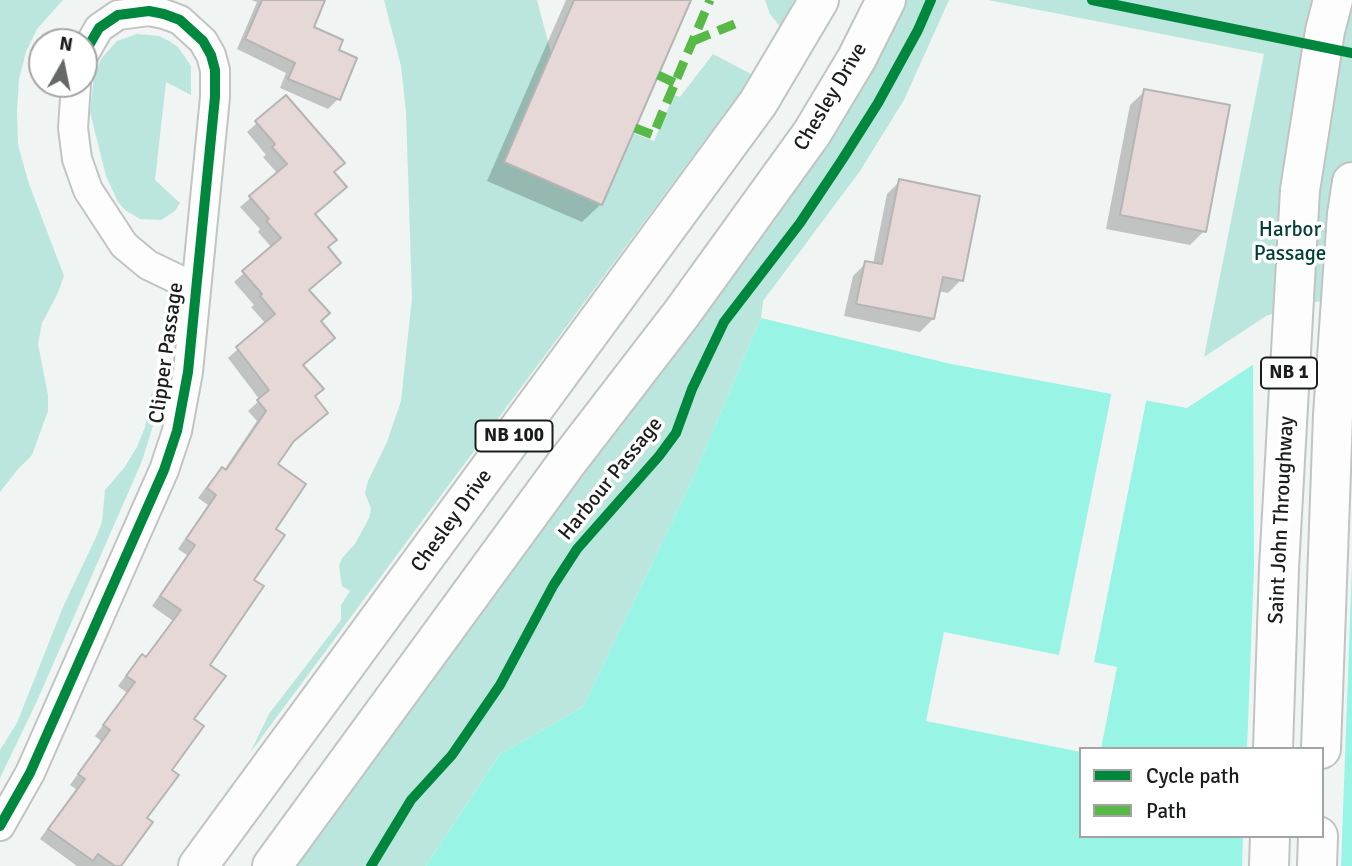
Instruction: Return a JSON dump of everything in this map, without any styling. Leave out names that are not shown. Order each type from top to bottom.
[{"type":"main road","name":"Chesley Drive","points":[[198,866],[758,103],[819,0]]},
{"type":"main road","name":"Chesley Drive","points":[[272,866],[812,133],[857,58],[886,0]]},
{"type":"main road","name":"Saint John Throughway","points":[[1273,747],[1279,568],[1300,190],[1325,31],[1333,0]]},
{"type":"main road","name":"NB 1","points":[[1321,747],[1333,415],[1347,214],[1352,185]]},
{"type":"main road","points":[[1269,866],[1270,838]]},
{"type":"main road","points":[[1317,866],[1318,838]]},
{"type":"street","name":"Clipper Passage","points":[[0,826],[30,773],[164,470],[184,398],[215,97],[215,70],[204,41],[180,20],[164,14],[149,11],[118,15],[98,30]]},
{"type":"street","name":"Clipper Passage","points":[[75,98],[73,128],[77,159],[88,190],[124,245],[148,265],[196,288]]},
{"type":"green space","points":[[0,0],[63,0],[38,28],[28,28],[28,48],[19,79],[17,113],[18,145],[29,184],[64,276],[42,323],[38,344],[48,395],[48,411],[32,455],[0,492]]},
{"type":"green space","points":[[384,0],[537,0],[551,53],[504,162],[602,205],[633,133],[654,141],[674,95],[680,97],[713,54],[753,75],[250,753],[269,714],[341,620],[341,605],[350,591],[342,586],[339,566],[369,518],[371,509],[365,493],[368,481],[387,442],[401,401],[412,298],[406,112],[401,66]]},
{"type":"green space","points":[[765,0],[794,0],[781,28],[770,14]]},
{"type":"green space","points":[[886,0],[949,0],[904,100],[860,171],[763,301],[761,318],[693,478],[583,707],[500,754],[426,866],[272,866]]},
{"type":"green space","name":"Harbor Passage","points":[[988,0],[1352,0],[1352,298],[1306,303],[1266,316],[1204,357],[1264,54]]},
{"type":"green space","points":[[137,34],[159,36],[178,47],[191,66],[191,95],[166,82],[155,180],[180,203],[175,211],[161,220],[140,219],[118,202],[106,176],[90,112],[92,98],[98,98],[98,67],[101,59],[117,41]]},
{"type":"green space","points":[[151,394],[159,394],[156,416],[142,461],[37,701],[0,778],[0,750],[17,723],[63,607],[97,535],[102,522],[105,490],[124,468],[137,447],[145,427]]},
{"type":"shaded area","points":[[761,318],[951,364],[1187,408],[1254,364],[1352,330],[1352,866],[426,866],[500,754],[583,707],[693,478]]},
{"type":"pier","points":[[1352,327],[1352,566],[1341,866],[1242,866],[1243,838],[1324,838],[1324,747],[1247,747],[1254,567],[1253,360]]},
{"type":"pier","points":[[1112,391],[1147,397],[1094,662],[1117,667],[1101,747],[1079,747],[1079,752],[926,721],[944,632],[1059,655]]},
{"type":"building","points":[[262,0],[325,0],[314,27],[343,40],[339,50],[357,58],[340,100],[288,79],[295,63],[245,39]]},
{"type":"building","points":[[574,0],[691,0],[602,205],[504,162]]},
{"type":"building","points":[[1144,89],[1230,105],[1206,232],[1120,215]]},
{"type":"building","points":[[286,95],[345,163],[334,172],[347,187],[315,214],[337,240],[328,247],[341,263],[309,290],[330,313],[321,321],[335,338],[303,365],[324,389],[315,396],[328,413],[294,441],[278,464],[306,484],[276,529],[285,535],[254,580],[264,586],[210,665],[226,676],[194,719],[204,726],[172,770],[179,775],[147,818],[153,822],[121,866],[115,866],[98,854],[93,861],[48,829],[85,779],[78,774],[110,730],[103,725],[135,682],[126,676],[142,654],[146,657],[181,610],[160,596],[195,545],[186,539],[216,495],[207,488],[222,467],[226,470],[266,411],[257,400],[269,390],[236,347],[275,314],[242,271],[281,238],[249,196],[287,164],[272,147],[275,144],[255,121]]},
{"type":"building","points":[[899,179],[980,196],[963,281],[943,277],[934,319],[856,304],[865,261],[882,264]]},
{"type":"marked path","points":[[635,128],[653,135],[710,0]]},
{"type":"marked path","points":[[693,41],[737,23]]},
{"type":"marked path","points":[[658,75],[675,83]]},
{"type":"cycle path","name":"Harbour Passage","points":[[371,866],[411,800],[452,755],[500,685],[553,586],[577,549],[676,433],[692,389],[724,322],[800,223],[842,160],[878,103],[918,30],[931,0]]},
{"type":"cycle path","points":[[1092,0],[1352,53]]},
{"type":"cycle path","points":[[0,826],[30,773],[164,470],[177,431],[188,372],[215,97],[215,70],[203,41],[180,20],[164,14],[149,11],[118,15],[98,30]]}]
